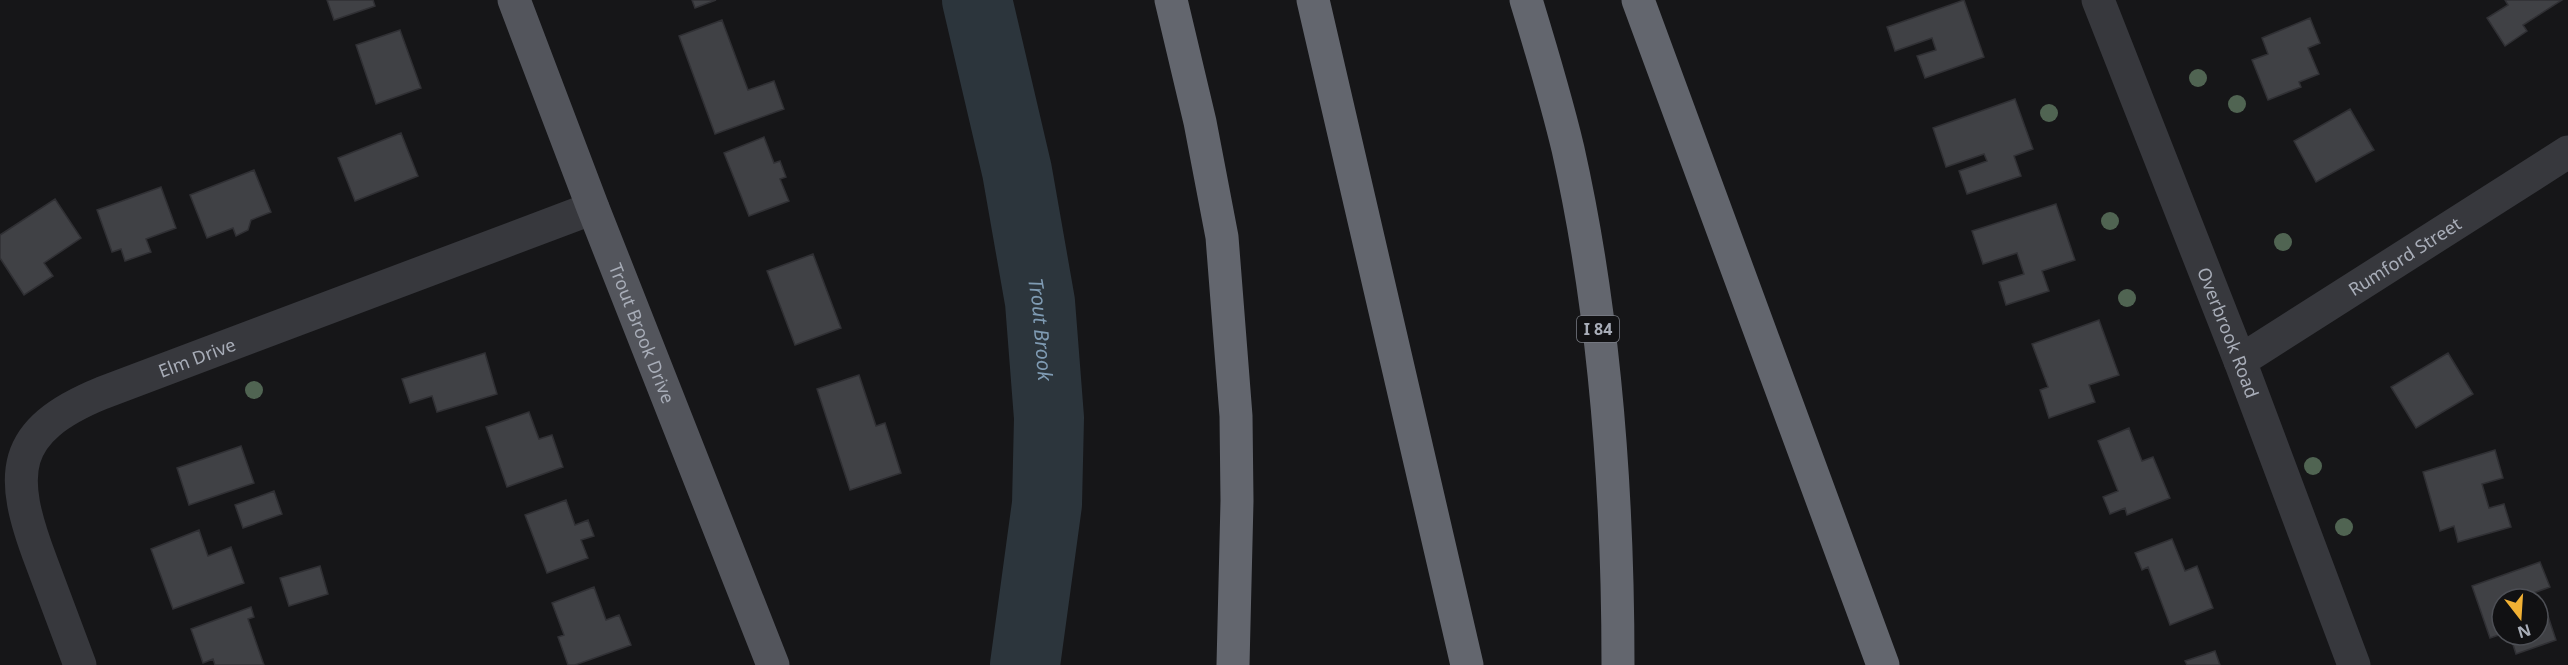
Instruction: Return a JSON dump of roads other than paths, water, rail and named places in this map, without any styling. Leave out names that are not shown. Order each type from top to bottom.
[{"type":"highway","points":[[1171,0],[1200,122],[1222,237],[1236,416],[1237,501],[1233,665]]},
{"type":"highway","points":[[1313,0],[1363,206],[1467,665]]},
{"type":"highway","name":"I 84","points":[[1526,0],[1550,78],[1567,148],[1594,300],[1604,378],[1614,504],[1618,665]]},
{"type":"highway","points":[[1638,0],[1883,665]]},
{"type":"main road","name":"Trout Brook Drive","points":[[514,0],[593,208],[773,665]]},
{"type":"street","name":"Overbrook Road","points":[[2098,0],[2240,361],[2354,665]]},
{"type":"street","name":"Rumford Street","points":[[2240,361],[2568,152]]},
{"type":"street","name":"Elm Drive","points":[[80,665],[30,532],[21,494],[20,480],[27,451],[34,438],[52,419],[66,408],[102,393],[593,208]]},
{"type":"waterway","name":"Trout Brook","points":[[977,0],[1017,171],[1040,302],[1049,418],[1047,504],[1025,665]]}]
